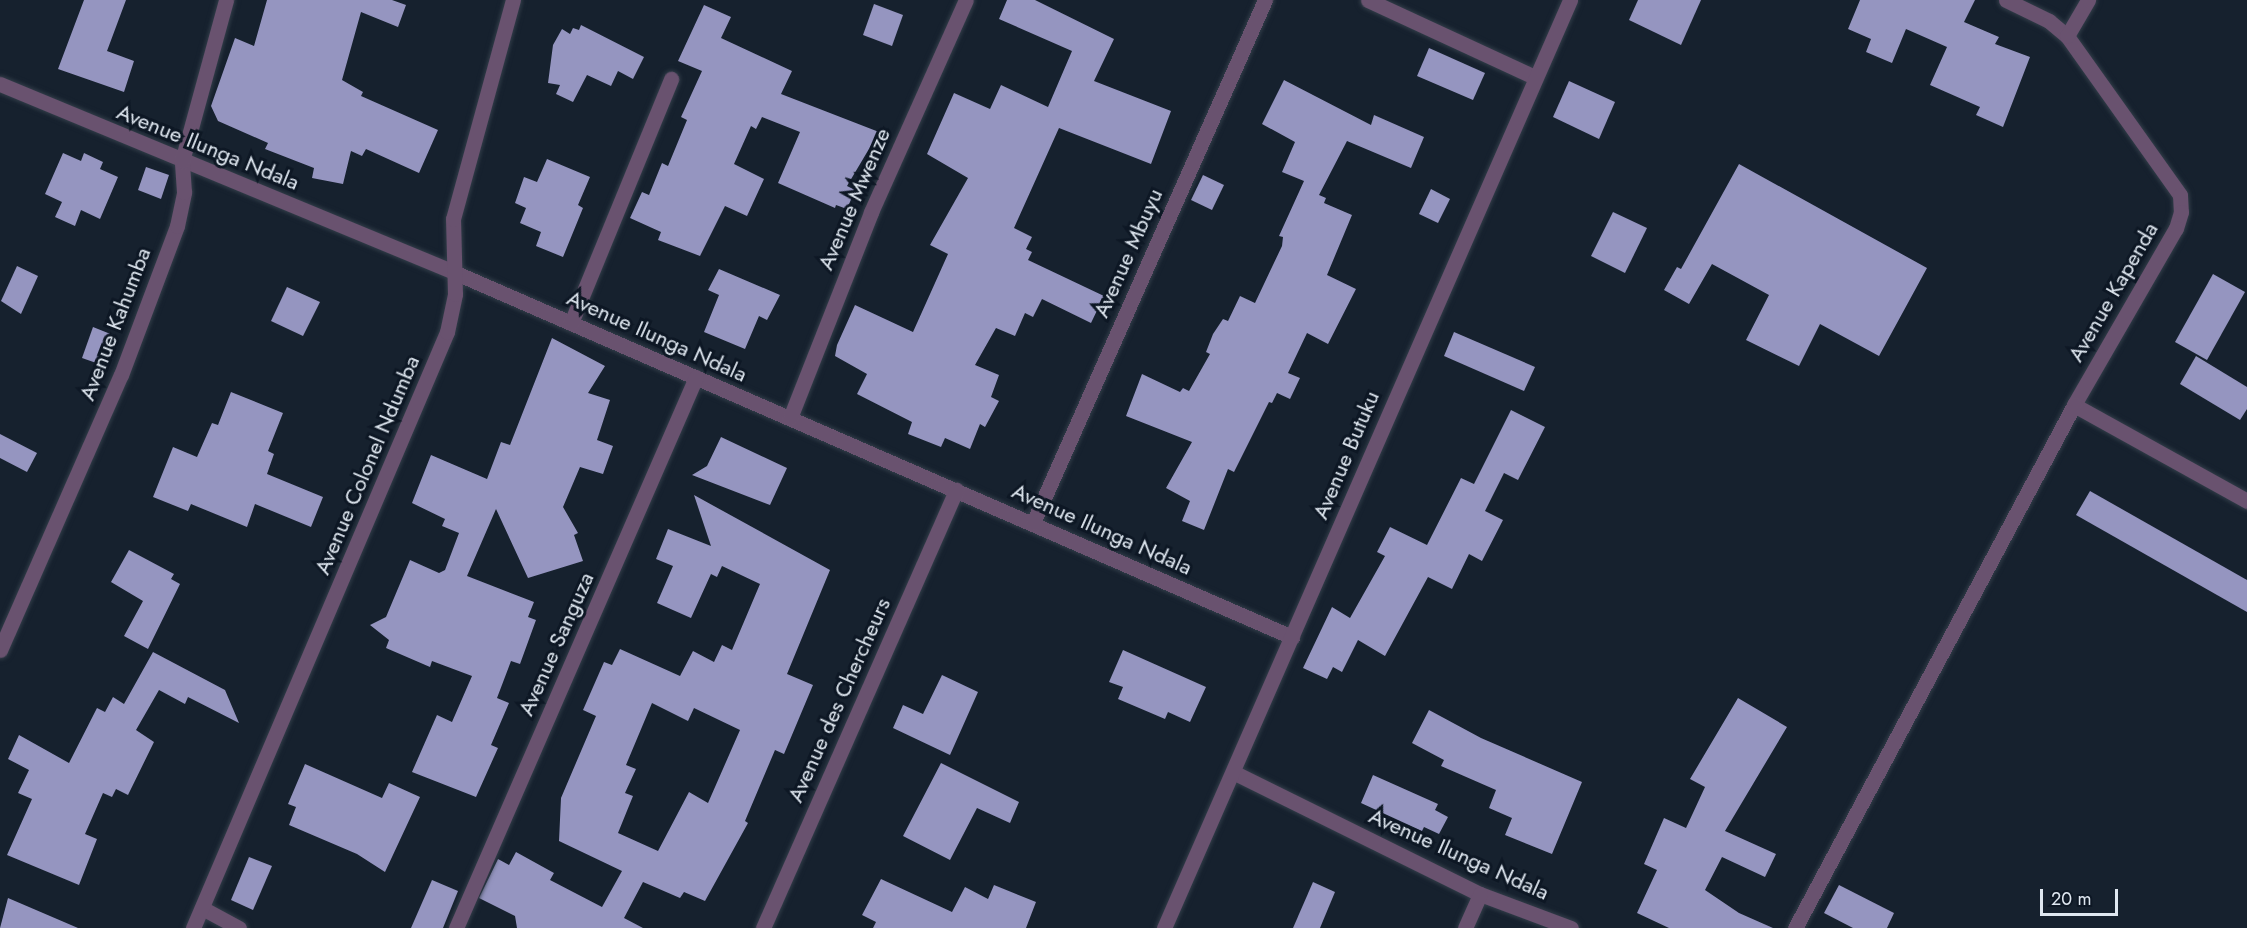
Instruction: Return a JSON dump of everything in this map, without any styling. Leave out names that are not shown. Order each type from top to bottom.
[{"type":"street","name":"Avenue Kahumba","points":[[0,650],[143,318],[177,226],[184,192],[182,161],[226,0]]},
{"type":"street","name":"Avenue Colonel Ndumba","points":[[193,928],[447,332],[456,273],[453,219],[513,0]]},
{"type":"street","name":"Avenue Mwenze","points":[[790,418],[871,213],[966,0]]},
{"type":"street","name":"Avenue Mbuyu","points":[[1033,523],[1265,0]]},
{"type":"street","points":[[1368,0],[1535,77]]},
{"type":"street","name":"Avenue Butuku","points":[[1164,928],[1570,0]]},
{"type":"street","name":"Avenue Kapenda","points":[[1795,928],[2074,405],[2181,212],[2180,195],[2067,36],[2049,21],[2006,0]]},
{"type":"street","points":[[2067,36],[2088,0]]},
{"type":"street","points":[[571,323],[671,80]]},
{"type":"street","name":"Avenue Ilunga Ndala","points":[[0,84],[456,273],[1292,637]]},
{"type":"street","name":"Avenue Sanguza","points":[[456,928],[696,377]]},
{"type":"street","points":[[2074,405],[2247,501]]},
{"type":"street","name":"Avenue des Chercheurs","points":[[763,928],[956,490]]},
{"type":"street","name":"Avenue Ilunga Ndala","points":[[1233,772],[1480,894],[1571,928]]},
{"type":"street","points":[[1465,928],[1480,894]]},
{"type":"street","points":[[202,908],[239,928]]},
{"type":"building","points":[[84,0],[126,0],[107,51],[134,61],[124,92],[58,69]]},
{"type":"building","points":[[267,0],[392,0],[406,5],[398,27],[361,12],[342,80],[363,92],[361,96],[438,130],[419,173],[366,149],[362,156],[351,151],[343,184],[312,178],[314,168],[265,149],[268,143],[218,121],[211,106],[235,38],[254,46]]},
{"type":"building","points":[[1007,0],[1035,0],[1114,39],[1094,81],[1171,111],[1151,164],[1059,128],[1014,228],[1032,237],[1026,249],[1032,252],[1028,260],[1104,296],[1091,323],[1042,299],[1033,317],[1025,313],[1015,336],[996,328],[975,365],[999,375],[991,397],[999,401],[985,427],[980,424],[970,449],[945,438],[941,447],[908,434],[912,422],[857,394],[867,374],[835,356],[837,345],[855,305],[913,332],[948,254],[930,245],[968,178],[927,154],[954,93],[990,109],[1001,85],[1048,107],[1072,51],[999,19]]},
{"type":"building","points":[[1638,0],[1701,0],[1681,45],[1629,20]]},
{"type":"building","points":[[1860,0],[1975,0],[1964,22],[1999,37],[1995,44],[2030,57],[2003,127],[1976,115],[1980,107],[1930,85],[1947,47],[1906,29],[1892,63],[1866,52],[1871,39],[1848,29]]},
{"type":"building","points":[[874,4],[903,15],[892,46],[863,35]]},
{"type":"building","points":[[704,5],[731,17],[721,38],[792,71],[781,94],[879,132],[847,186],[855,190],[847,209],[836,205],[835,208],[778,183],[800,132],[762,117],[756,129],[751,126],[734,164],[764,179],[747,216],[725,206],[700,256],[658,240],[661,232],[630,218],[642,192],[649,195],[662,163],[668,166],[687,120],[681,117],[702,71],[678,61]]},
{"type":"building","points":[[581,25],[644,57],[633,79],[618,71],[611,86],[587,75],[573,102],[556,94],[560,85],[548,83],[553,45],[562,29],[570,34],[573,28],[579,30]]},
{"type":"building","points":[[1429,48],[1485,73],[1473,100],[1417,76]]},
{"type":"building","points":[[1284,80],[1371,125],[1374,115],[1424,137],[1411,168],[1347,141],[1319,195],[1326,198],[1324,203],[1352,215],[1327,275],[1356,289],[1328,344],[1307,333],[1288,373],[1300,378],[1290,399],[1277,393],[1272,403],[1269,402],[1234,472],[1228,469],[1204,530],[1182,521],[1190,501],[1166,488],[1192,442],[1126,416],[1142,374],[1180,392],[1183,388],[1189,391],[1210,354],[1206,352],[1213,334],[1223,319],[1228,321],[1240,296],[1255,303],[1282,246],[1283,237],[1279,236],[1304,181],[1282,172],[1295,142],[1262,124]]},
{"type":"building","points":[[1569,81],[1615,102],[1599,139],[1553,117]]},
{"type":"building","points":[[63,153],[81,161],[84,153],[103,162],[100,169],[118,177],[100,219],[81,210],[75,226],[55,217],[62,202],[45,194]]},
{"type":"building","points":[[547,159],[590,177],[578,205],[583,208],[563,257],[536,246],[541,232],[520,223],[526,208],[515,203],[524,177],[537,182]]},
{"type":"building","points":[[1739,164],[1927,268],[1879,356],[1820,324],[1799,366],[1746,340],[1769,295],[1712,264],[1689,304],[1664,290],[1677,267],[1681,269]]},
{"type":"building","points":[[146,167],[169,175],[161,199],[138,190]]},
{"type":"building","points":[[1203,175],[1224,185],[1212,210],[1191,200]]},
{"type":"building","points":[[1431,189],[1450,199],[1438,223],[1419,214]]},
{"type":"building","points":[[1613,212],[1647,228],[1625,273],[1591,256]]},
{"type":"building","points":[[17,266],[38,276],[21,314],[1,301]]},
{"type":"building","points":[[719,269],[780,295],[767,320],[759,316],[745,349],[704,332],[719,295],[708,290]]},
{"type":"building","points":[[2213,274],[2245,292],[2207,360],[2175,342]]},
{"type":"building","points":[[287,287],[320,302],[303,336],[271,321]]},
{"type":"building","points":[[93,327],[113,335],[102,365],[82,358]]},
{"type":"building","points":[[1454,332],[1535,367],[1524,391],[1444,356]]},
{"type":"building","points":[[552,338],[605,366],[588,393],[610,400],[597,440],[613,446],[603,474],[580,467],[563,507],[578,533],[574,535],[583,561],[528,578],[496,509],[467,576],[534,602],[528,617],[536,620],[520,664],[511,661],[497,698],[509,703],[491,745],[498,748],[476,797],[412,772],[437,715],[452,722],[472,676],[432,661],[430,667],[386,648],[389,640],[370,625],[386,617],[410,560],[439,573],[445,570],[459,533],[442,526],[445,519],[412,503],[431,455],[487,479],[501,442],[510,445]]},
{"type":"building","points":[[2196,356],[2247,387],[2247,409],[2240,420],[2180,384]]},
{"type":"building","points":[[231,392],[283,413],[268,451],[274,454],[267,474],[323,497],[311,527],[255,504],[247,527],[191,504],[188,511],[153,497],[173,447],[197,457],[212,423],[218,425]]},
{"type":"building","points":[[1511,410],[1545,427],[1518,480],[1504,473],[1485,511],[1503,520],[1482,561],[1469,554],[1452,589],[1428,577],[1385,656],[1358,640],[1342,672],[1333,667],[1327,679],[1303,668],[1332,607],[1350,618],[1385,556],[1377,552],[1390,527],[1427,545],[1461,478],[1474,484]]},
{"type":"building","points":[[0,434],[37,453],[27,472],[0,458]]},
{"type":"building","points":[[721,437],[787,468],[770,505],[692,475],[707,466]]},
{"type":"building","points":[[2090,491],[2247,580],[2247,612],[2076,515]]},
{"type":"building","points":[[694,495],[830,570],[787,674],[813,685],[784,754],[775,750],[745,821],[748,823],[705,901],[684,892],[680,898],[643,882],[624,918],[643,928],[517,928],[515,916],[479,898],[498,859],[509,865],[516,852],[554,873],[550,880],[602,907],[622,871],[559,841],[561,798],[596,716],[583,710],[604,662],[612,665],[620,649],[680,676],[693,651],[714,662],[722,645],[732,650],[760,584],[722,566],[717,577],[711,574],[691,618],[657,603],[673,566],[656,559],[668,529],[711,546]],"holes":[[[652,703],[688,721],[694,708],[740,730],[708,803],[689,792],[658,851],[618,833],[633,796],[625,793],[636,769],[626,765]]]},
{"type":"building","points":[[129,550],[174,574],[171,579],[180,584],[148,649],[124,636],[143,601],[111,582]]},
{"type":"building","points":[[1123,650],[1206,687],[1190,722],[1168,712],[1165,719],[1118,699],[1123,687],[1109,682]]},
{"type":"building","points":[[153,652],[225,690],[239,723],[188,697],[185,704],[159,690],[136,730],[154,742],[128,795],[116,789],[112,797],[103,793],[85,834],[97,839],[79,885],[7,855],[32,799],[18,793],[29,770],[8,759],[19,735],[69,763],[97,708],[105,712],[113,697],[124,704]]},
{"type":"building","points":[[942,675],[978,692],[950,755],[893,728],[903,705],[923,714]]},
{"type":"building","points":[[1738,698],[1787,727],[1725,831],[1776,854],[1765,877],[1722,857],[1705,890],[1739,913],[1773,928],[1669,928],[1637,913],[1657,870],[1644,864],[1664,818],[1686,828],[1705,787],[1690,779]]},
{"type":"building","points":[[1429,710],[1481,738],[1582,782],[1552,854],[1505,835],[1512,818],[1489,808],[1496,790],[1441,766],[1444,760],[1412,743]]},
{"type":"building","points":[[941,763],[1019,802],[1010,823],[977,808],[950,860],[903,836]]},
{"type":"building","points":[[305,764],[382,798],[389,783],[420,797],[385,872],[357,854],[289,825],[296,807],[288,804]]},
{"type":"building","points":[[1373,775],[1438,804],[1435,810],[1448,817],[1439,834],[1424,827],[1422,831],[1361,803]]},
{"type":"building","points":[[249,857],[272,866],[253,910],[231,900]]},
{"type":"building","points":[[881,879],[952,912],[965,887],[988,899],[994,885],[1036,902],[1026,928],[873,928],[876,922],[862,915]]},
{"type":"building","points":[[432,880],[458,891],[443,928],[411,928]]},
{"type":"building","points":[[1313,882],[1335,892],[1320,928],[1293,928]]},
{"type":"building","points":[[1839,885],[1894,913],[1887,928],[1853,928],[1824,913]]},
{"type":"building","points":[[8,898],[78,928],[0,928]]}]
